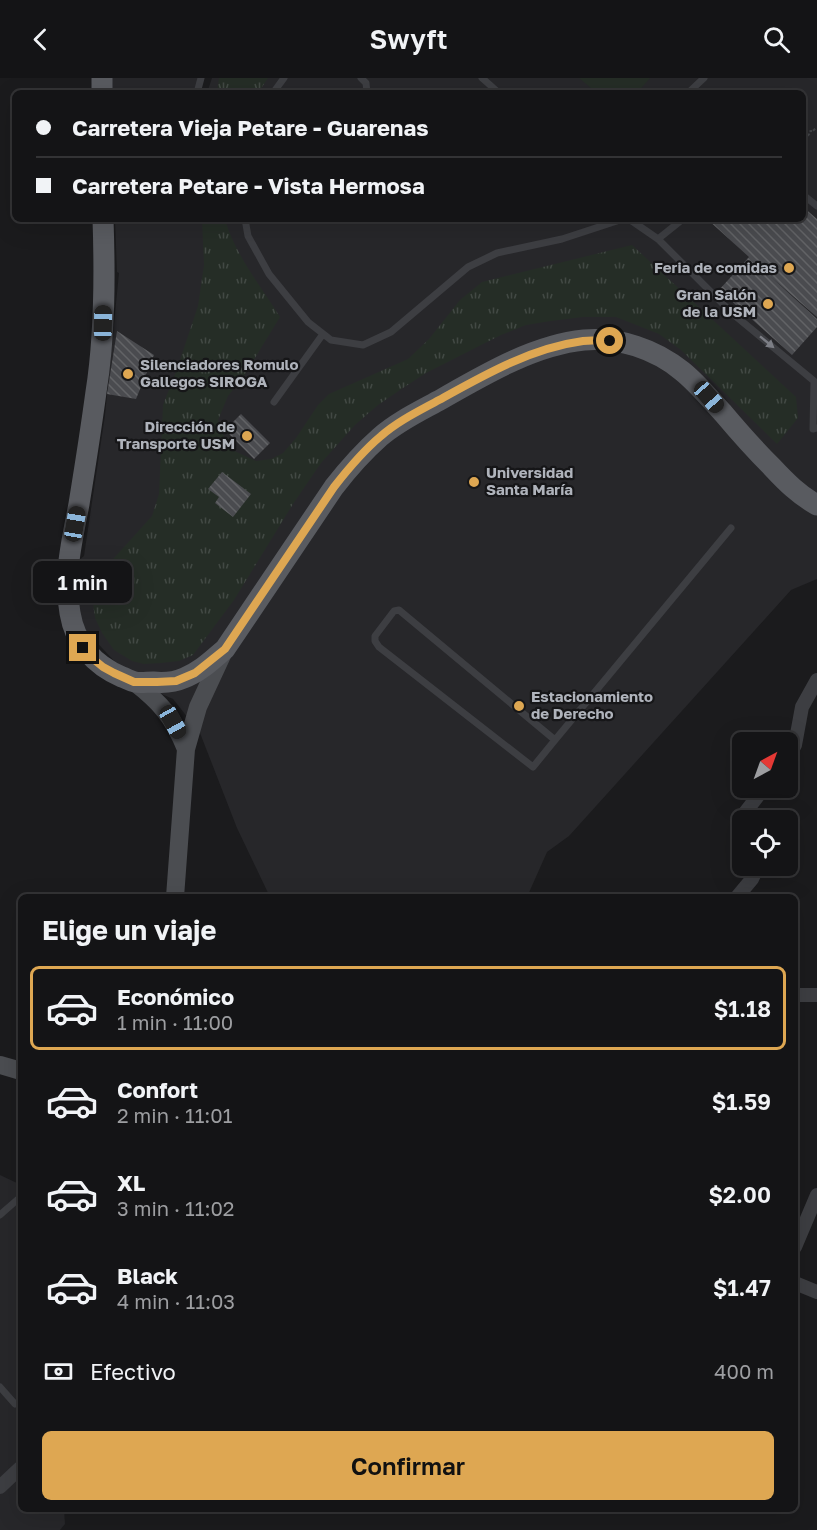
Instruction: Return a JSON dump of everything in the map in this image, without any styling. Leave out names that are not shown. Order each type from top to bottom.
[{"type":"main road","points":[[103,222],[103,323],[100,359],[69,558],[68,595],[72,625],[83,648],[92,658],[103,667],[134,682],[153,696],[165,710],[186,749]]},
{"type":"main road","points":[[175,894],[186,749],[198,707],[225,649],[349,468],[381,436],[423,409],[474,380],[554,346],[584,340],[629,344],[656,354],[683,372],[709,397],[794,490],[817,505]]},
{"type":"main road","points":[[134,682],[167,682],[185,678],[202,668],[225,649]]},
{"type":"main road","points":[[0,1065],[18,1070]]},
{"type":"street","points":[[798,732],[802,707],[817,680]]},
{"type":"street","points":[[747,810],[756,798]]},
{"type":"street","points":[[740,894],[753,876]]},
{"type":"street","points":[[798,995],[817,995]]},
{"type":"street","points":[[798,1240],[817,1195]]},
{"type":"street","points":[[798,1284],[817,1292]]},
{"type":"street","points":[[0,1487],[18,1470]]},
{"type":"lane","points":[[482,78],[496,90]]},
{"type":"lane","points":[[691,90],[704,78]]},
{"type":"lane","points":[[246,222],[248,237],[269,274],[308,322],[331,340],[363,345],[391,332],[468,267],[496,253],[562,239],[614,222]]},
{"type":"lane","points":[[633,222],[658,239],[733,314],[816,381],[813,429],[817,428]]},
{"type":"lane","points":[[658,239],[679,222]]},
{"type":"lane","points":[[274,402],[323,334]]},
{"type":"lane","points":[[555,740],[399,610],[394,611],[375,636],[375,641],[379,646],[533,767],[731,528]]},
{"type":"lane","points":[[0,1215],[17,1200]]},
{"type":"lane","points":[[0,1388],[15,1404]]},
{"type":"path","points":[[806,137],[817,127]]},
{"type":"path","points":[[806,131],[813,130]]},
{"type":"shaded area","points":[[111,78],[203,78],[200,90],[111,90]]},
{"type":"shaded area","name":"Universidad Santa María","points":[[212,78],[817,78],[817,579],[791,590],[569,836],[547,852],[528,894],[269,894],[237,828],[200,733],[173,699],[134,682],[87,632],[76,612],[78,561],[84,556],[105,415],[119,273],[117,272],[115,222],[806,222],[806,90],[208,90]]},
{"type":"shaded area","points":[[0,1175],[18,1184],[18,1512],[64,1512],[65,1524],[60,1530],[0,1530]]},
{"type":"green space","points":[[219,78],[268,78],[260,90],[217,90]]},
{"type":"green space","points":[[579,78],[650,78],[640,90],[593,90]]},
{"type":"green space","points":[[202,222],[226,222],[249,270],[280,317],[244,376],[228,396],[218,420],[228,448],[256,461],[271,459],[283,453],[318,405],[329,394],[408,359],[429,339],[460,300],[482,282],[632,245],[796,397],[798,418],[777,444],[681,350],[659,334],[616,317],[583,317],[526,325],[501,335],[426,373],[378,405],[355,425],[321,463],[234,600],[193,655],[179,661],[161,663],[144,664],[132,661],[114,650],[102,633],[95,618],[92,596],[96,578],[152,516],[159,494],[163,405],[198,306],[204,265]]},
{"type":"building","points":[[806,209],[817,219],[817,317],[770,276],[817,319],[817,327],[792,355],[719,290],[749,257],[710,222],[806,222]]},
{"type":"building","name":"Silenciadores Romulo Gallegos SIROGA","points":[[117,331],[154,355],[136,399],[107,394]]},
{"type":"building","name":"Dirección de Transporte USM","points":[[241,414],[270,443],[254,459],[225,430]]},
{"type":"building","points":[[222,472],[251,494],[233,517],[215,503],[219,497],[208,489]]},
{"type":"place","name":"Feria de comidas","points":[[789,268]]},
{"type":"place","name":"Gran Salón de la USM","points":[[768,304]]},
{"type":"place","name":"Silenciadores Romulo Gallegos SIROGA","points":[[128,374]]},
{"type":"place","name":"Dirección de Transporte USM","points":[[247,436]]},
{"type":"place","name":"Universidad Santa María","points":[[474,482]]},
{"type":"place","name":"Estacionamiento de Derecho","points":[[519,706]]},
{"type":"route","points":[[83,648],[103,667],[134,682],[176,681],[195,673],[225,649],[320,506],[349,468],[381,436],[474,380],[527,356],[554,346],[584,340],[610,341]]}]
